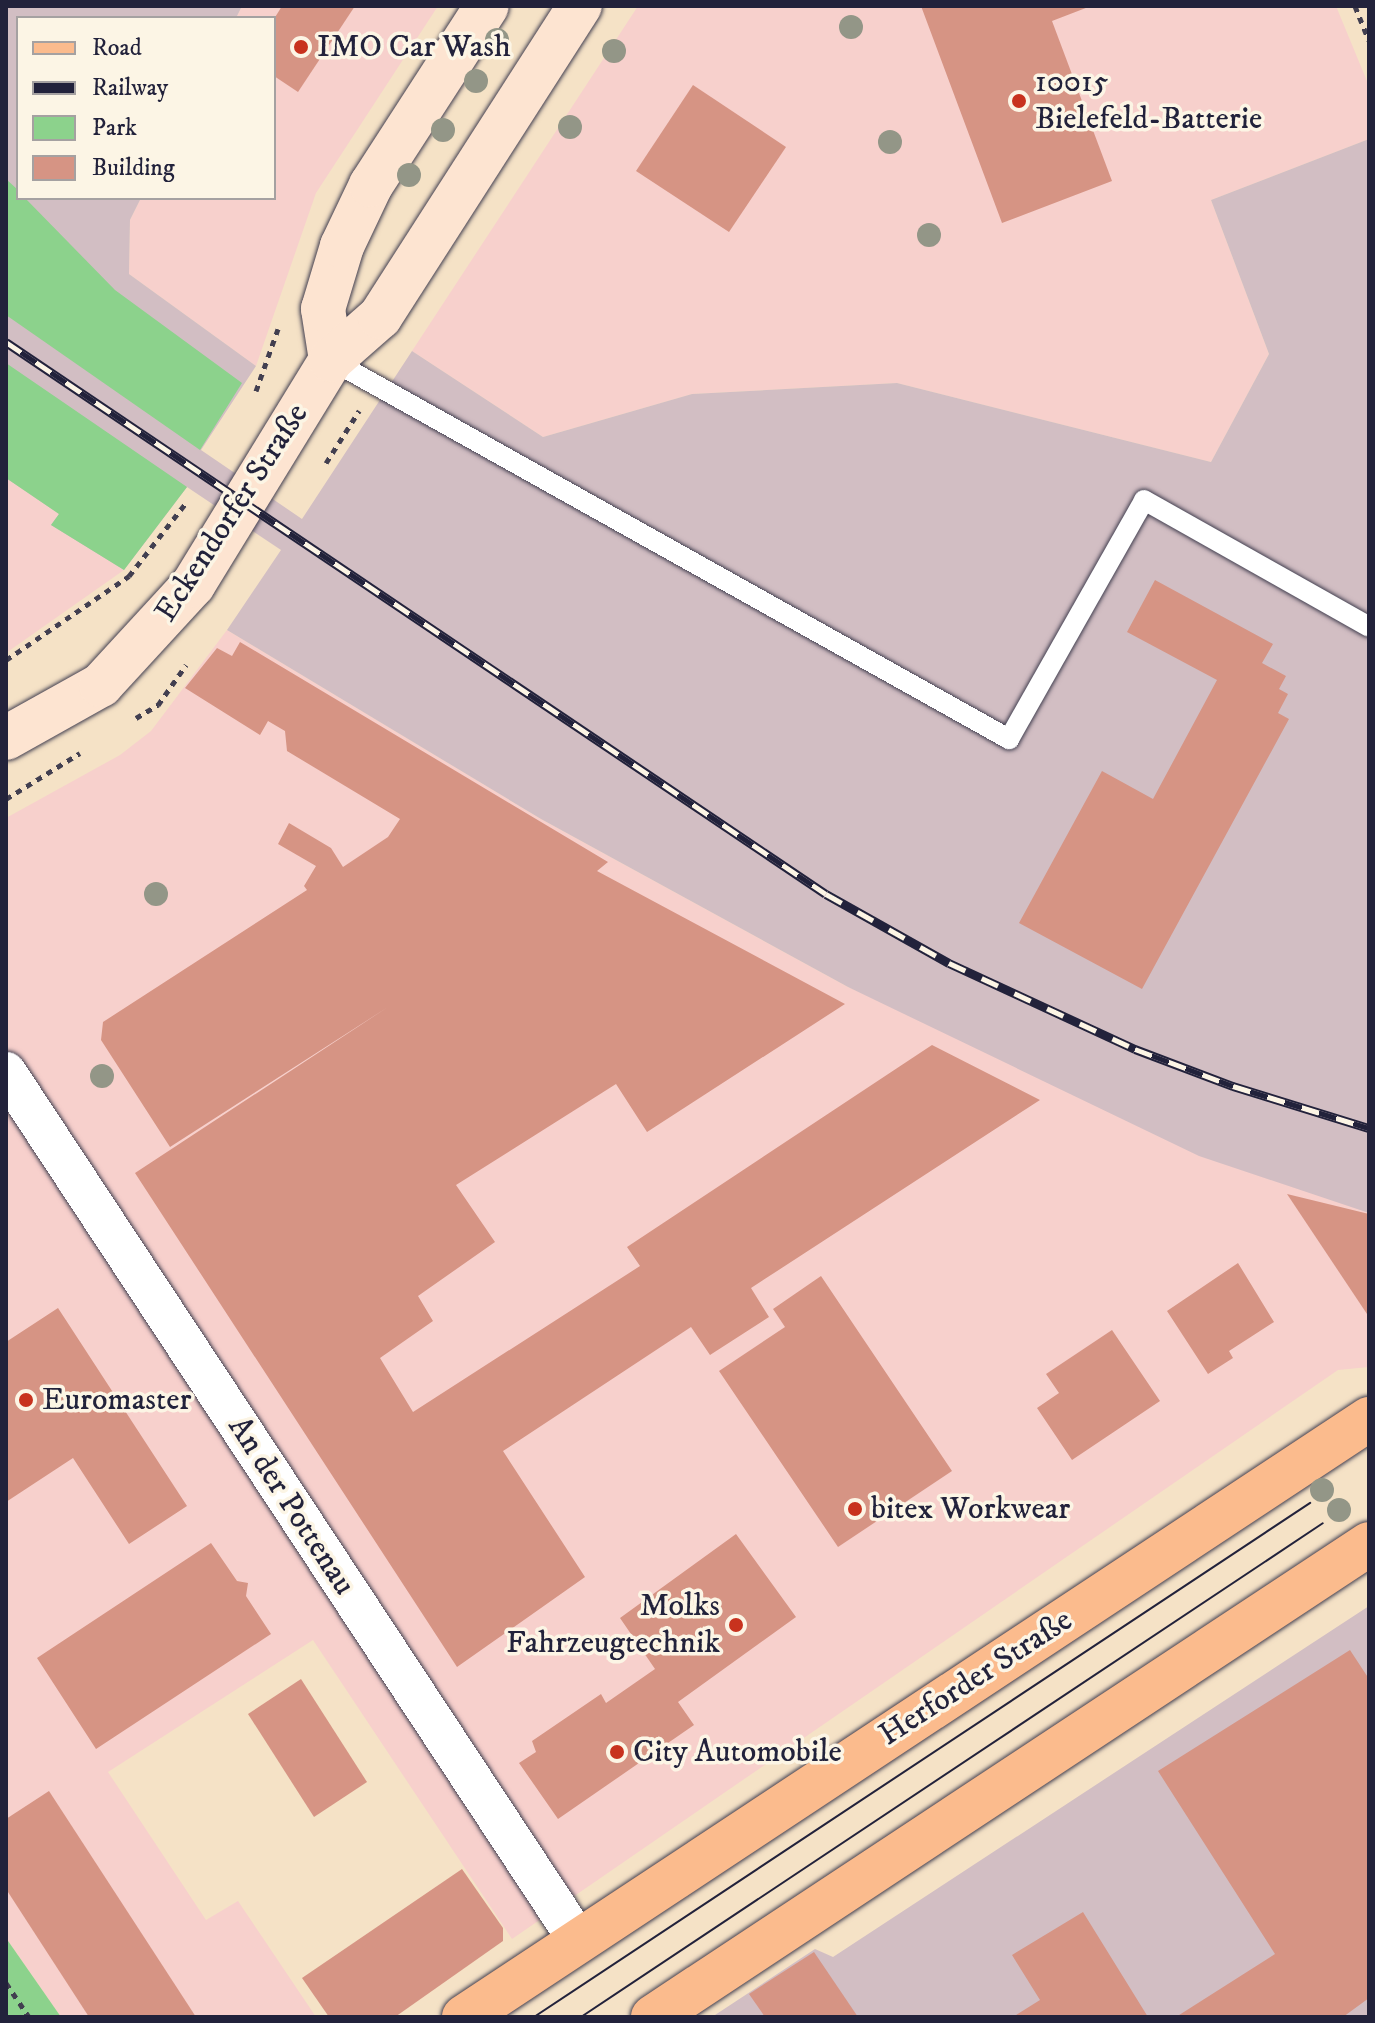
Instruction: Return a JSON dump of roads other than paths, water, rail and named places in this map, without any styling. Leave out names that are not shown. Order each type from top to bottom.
[{"type":"main road","points":[[331,360],[323,309],[342,246],[371,185],[487,6]]},
{"type":"main road","name":"Eckendorfer Straße","points":[[6,738],[101,685],[140,648],[193,585],[331,360],[380,317],[580,6]]},
{"type":"main road","name":"Herforder Straße","points":[[464,2017],[1369,1419]]},
{"type":"main road","points":[[653,2017],[1369,1544]]},
{"type":"street","name":"An der Pottenau","points":[[6,1072],[578,1940]]},
{"type":"lane","points":[[331,360],[1009,739],[1144,500],[1369,627]]},
{"type":"tram line","points":[[534,2017],[1310,1503]]},
{"type":"tram line","points":[[581,2017],[1323,1523]]},
{"type":"railway","points":[[6,342],[826,894],[949,963],[1135,1049],[1233,1086],[1369,1128]]},
{"type":"place","name":"IMO Car Wash","points":[[301,47]]},
{"type":"place","name":"10015 Bielefeld-Batterie","points":[[1019,101]]},
{"type":"place","name":"Euromaster","points":[[26,1400]]},
{"type":"place","name":"bitex Workwear","points":[[855,1509]]},
{"type":"place","name":"Molks Fahrzeugtechnik","points":[[736,1625]]},
{"type":"place","name":"City Automobile","points":[[617,1752]]}]
